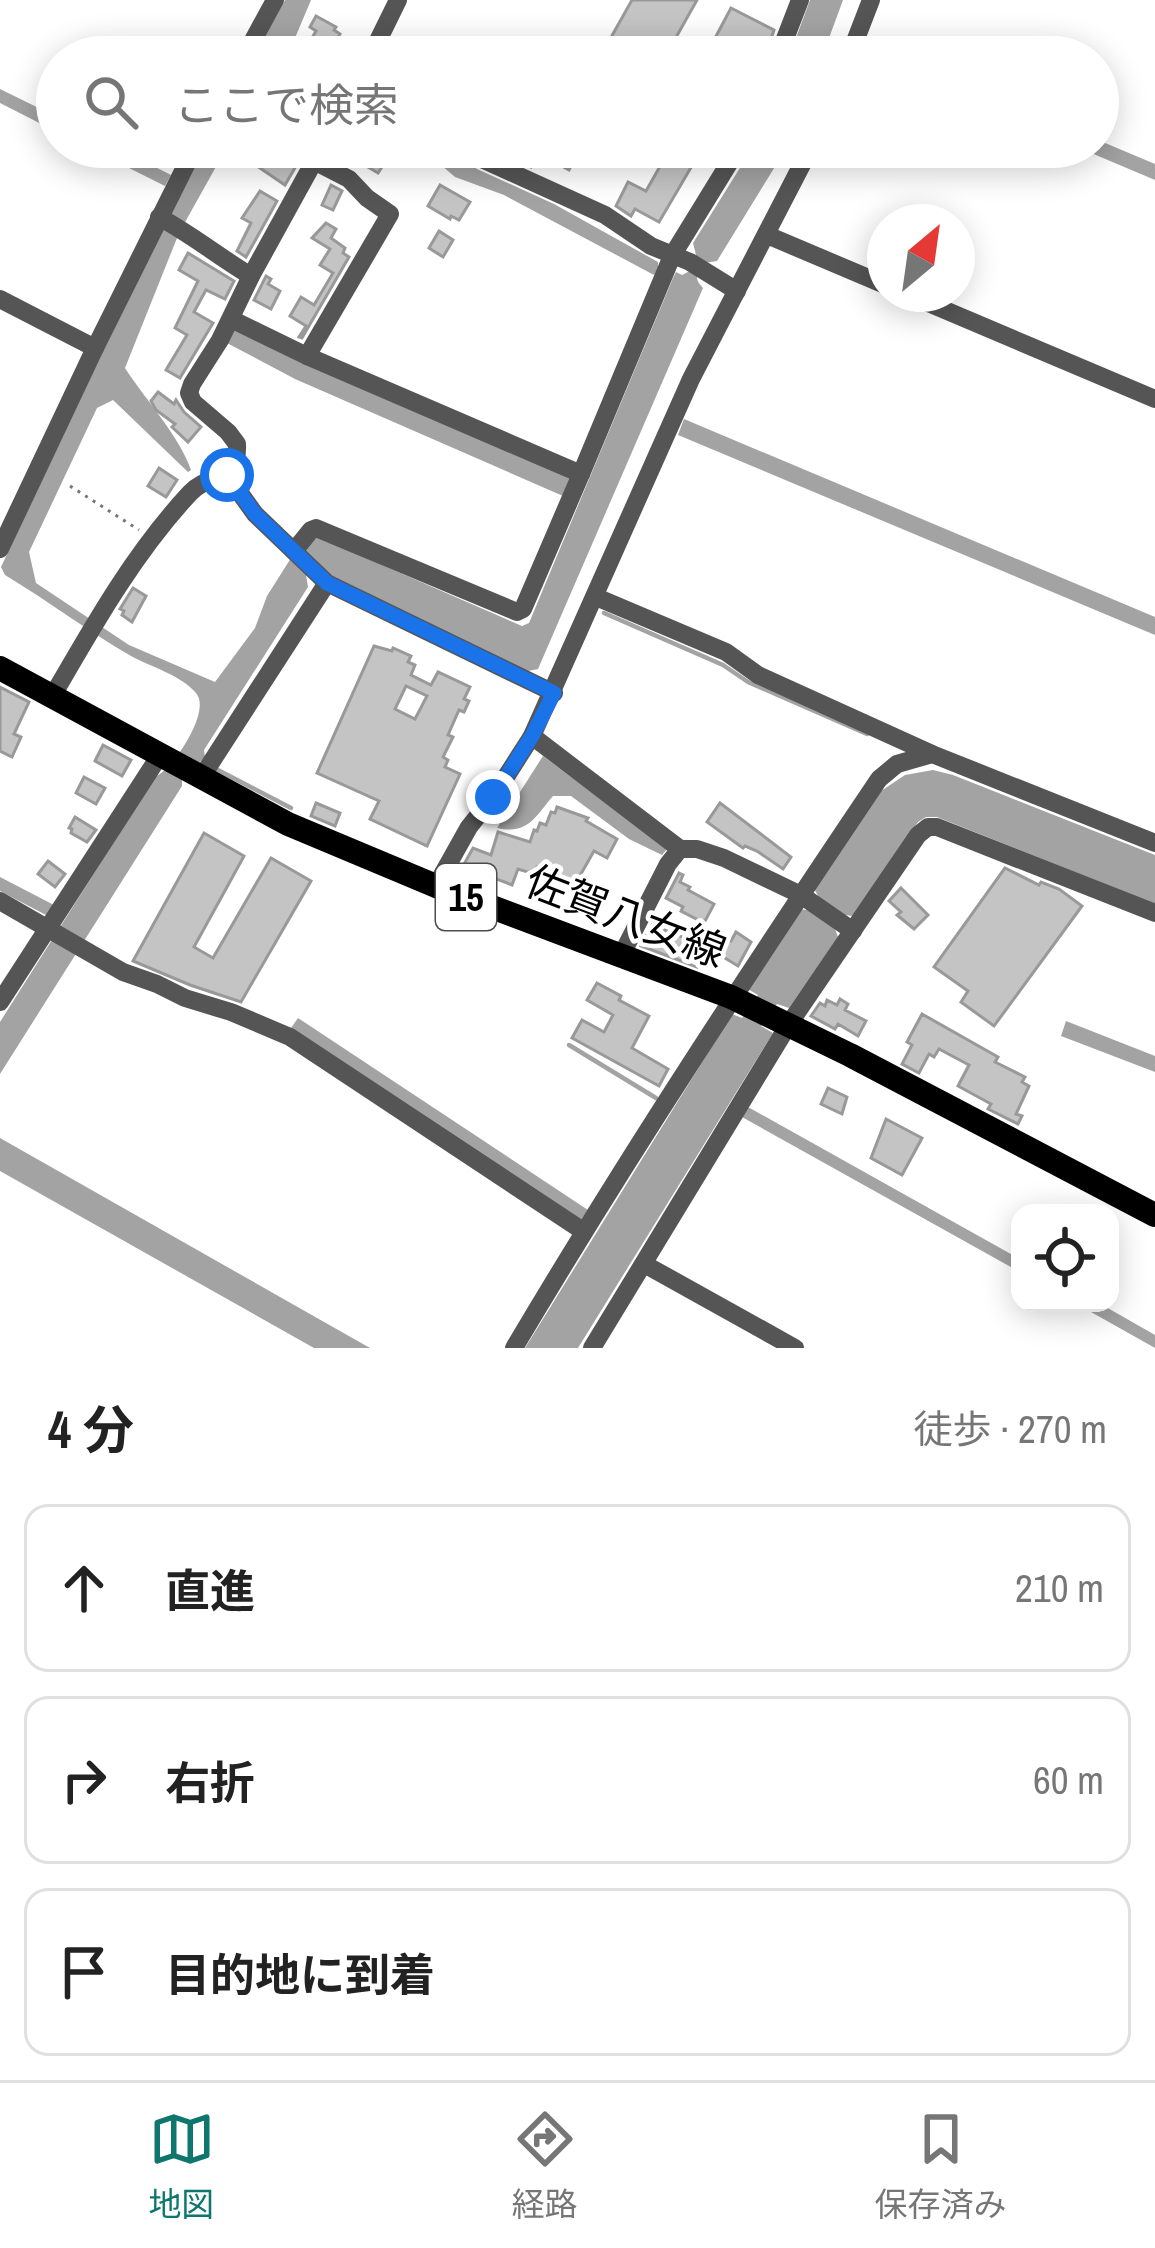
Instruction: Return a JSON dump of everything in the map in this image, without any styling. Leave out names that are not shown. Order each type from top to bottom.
[{"type":"main road","name":"佐賀八女線","points":[[0,668],[288,824],[782,1020],[1155,1215]]},
{"type":"street","points":[[255,36],[275,0]]},
{"type":"street","points":[[380,36],[398,0]]},
{"type":"street","points":[[786,36],[800,0]]},
{"type":"street","points":[[857,36],[871,0]]},
{"type":"street","points":[[0,549],[95,348],[167,221],[187,168]]},
{"type":"street","points":[[52,697],[153,539],[194,488],[227,475],[238,457],[237,444],[228,432],[189,393],[310,168]]},
{"type":"street","points":[[307,356],[390,214],[336,168]]},
{"type":"street","points":[[502,168],[569,197],[736,291]]},
{"type":"street","points":[[0,1002],[49,927],[181,766],[310,566],[311,530],[316,528],[518,612],[523,609],[581,474],[730,168]]},
{"type":"street","points":[[436,886],[469,826],[532,736],[554,693],[691,379],[800,168]]},
{"type":"street","points":[[167,221],[251,276]]},
{"type":"street","points":[[767,235],[867,277]]},
{"type":"street","points":[[0,299],[95,348]]},
{"type":"street","points":[[950,312],[1155,399]]},
{"type":"street","points":[[231,319],[581,474]]},
{"type":"street","points":[[227,475],[255,514],[310,566],[554,693]]},
{"type":"street","points":[[596,597],[726,652],[758,675],[932,754],[1155,843]]},
{"type":"street","points":[[532,736],[680,849],[697,848],[724,858],[801,895],[853,931]]},
{"type":"street","points":[[514,1348],[584,1232],[739,1001],[801,895],[879,779],[897,764],[932,754]]},
{"type":"street","points":[[592,1348],[782,1020],[928,827],[1155,914]]},
{"type":"street","points":[[621,956],[680,849]]},
{"type":"street","points":[[0,901],[123,972],[290,1037],[584,1232]]},
{"type":"street","points":[[644,1264],[795,1348]]},
{"type":"path","points":[[70,486],[153,539]]},
{"type":"shaded area","points":[[285,0],[311,0],[296,36],[265,36]]},
{"type":"shaded area","points":[[810,0],[843,0],[830,36],[797,36]]},
{"type":"shaded area","points":[[0,89],[36,107],[36,121],[0,103]]},
{"type":"shaded area","points":[[1119,149],[1155,164],[1155,180],[1119,165]]},
{"type":"shaded area","points":[[129,168],[157,168],[171,175],[165,186]]},
{"type":"shaded area","points":[[194,168],[215,168],[179,233],[125,368],[171,431],[191,470],[113,400],[97,408],[29,552],[36,583],[129,645],[215,682],[255,628],[267,596],[291,558],[314,538],[522,626],[529,623],[676,272],[690,271],[697,259],[693,243],[740,168],[774,168],[717,261],[704,263],[698,273],[703,288],[538,669],[528,671],[306,575],[308,587],[204,750],[205,757],[182,780],[0,1074],[0,1022],[155,777],[180,752],[199,713],[196,693],[182,681],[115,646],[5,575],[1,567],[169,211]]},
{"type":"shaded area","points":[[444,168],[476,168],[554,204],[658,262],[658,270],[654,275],[504,195],[455,177]]},
{"type":"shaded area","points":[[235,329],[570,479],[563,496],[295,379],[227,343]]},
{"type":"shaded area","points":[[684,419],[1155,617],[1155,635],[678,435]]},
{"type":"shaded area","points":[[543,756],[667,849],[662,855],[629,839],[571,796],[553,796],[524,826],[497,828]]},
{"type":"shaded area","points":[[933,770],[1155,855],[1155,904],[937,817],[918,822],[853,916],[845,915],[835,929],[838,937],[789,1008],[777,1004],[761,1026],[773,1033],[578,1348],[525,1348],[732,1014],[742,1018],[758,995],[746,988],[799,909],[807,910],[818,896],[814,888],[881,791],[905,775]]},
{"type":"shaded area","points":[[0,877],[54,905],[46,915],[0,891]]},
{"type":"shaded area","points":[[298,1018],[588,1210],[581,1220],[291,1028]]},
{"type":"shaded area","points":[[1066,1021],[1155,1056],[1155,1072],[1061,1036]]},
{"type":"shaded area","points":[[748,1107],[1011,1254],[1011,1267],[742,1117]]},
{"type":"shaded area","points":[[0,1138],[370,1348],[314,1348],[0,1171]]},
{"type":"shaded area","points":[[1091,1312],[1115,1312],[1155,1335],[1155,1348]]},
{"type":"building","points":[[632,0],[697,0],[677,36],[612,36]]},
{"type":"building","points":[[731,8],[774,30],[772,36],[716,36]]},
{"type":"building","points":[[316,16],[340,34],[313,36],[316,31],[310,27]]},
{"type":"building","points":[[260,168],[295,168],[285,185]]},
{"type":"building","points":[[659,168],[691,168],[659,222],[635,209],[631,216],[616,206],[628,182],[646,191]]},
{"type":"building","points":[[331,185],[342,191],[333,210],[322,205]]},
{"type":"building","points":[[440,185],[470,202],[459,220],[428,206]]},
{"type":"building","points":[[260,191],[277,201],[246,257],[237,251],[251,223],[242,218]]},
{"type":"building","points":[[326,223],[336,229],[331,238],[349,257],[302,338],[306,326],[290,316],[301,297],[314,305],[333,273],[320,265],[330,249],[312,238]]},
{"type":"building","points":[[439,231],[453,240],[443,257],[429,248]]},
{"type":"building","points":[[188,253],[234,281],[225,299],[206,290],[194,312],[213,323],[180,378],[166,370],[187,335],[175,328],[198,281],[179,270]]},
{"type":"building","points":[[266,276],[271,279],[268,284],[280,291],[271,309],[254,300]]},
{"type":"building","points":[[158,392],[174,404],[176,400],[201,427],[188,442],[156,410],[151,401]]},
{"type":"building","points":[[159,468],[177,480],[166,497],[148,486]]},
{"type":"building","points":[[133,588],[146,596],[132,622],[120,609]]},
{"type":"building","points":[[374,646],[411,656],[408,662],[415,665],[411,675],[431,685],[438,672],[470,687],[464,699],[469,701],[464,712],[459,710],[443,757],[448,760],[445,767],[460,774],[427,846],[370,819],[379,801],[317,773]],"holes":[[[406,686],[427,696],[415,719],[395,709]]]},
{"type":"building","points":[[0,687],[29,702],[14,734],[21,737],[12,757],[0,751]]},
{"type":"building","points":[[103,745],[131,760],[122,776],[95,761]]},
{"type":"building","points":[[84,777],[105,788],[96,804],[76,793]]},
{"type":"building","points":[[316,803],[340,813],[335,826],[311,816]]},
{"type":"building","points":[[720,803],[791,857],[783,869],[707,822]]},
{"type":"building","points":[[557,807],[588,818],[586,821],[617,839],[607,858],[594,851],[573,888],[555,878],[557,874],[537,867],[534,874],[518,869],[512,885],[463,866],[473,848],[491,855],[498,832],[530,842],[534,830],[540,823],[546,825]]},
{"type":"building","points":[[75,817],[96,830],[87,842],[71,833]]},
{"type":"building","points":[[204,833],[244,856],[194,947],[213,958],[271,858],[311,881],[241,1002],[133,961]]},
{"type":"building","points":[[48,861],[65,874],[55,887],[38,874]]},
{"type":"building","points":[[1005,868],[1059,889],[1082,906],[994,1026],[961,1002],[968,991],[934,967]]},
{"type":"building","points":[[679,873],[688,890],[714,904],[704,923],[666,898]]},
{"type":"building","points":[[901,888],[928,915],[914,929],[889,901]]},
{"type":"building","points":[[652,925],[705,946],[697,967],[641,946]]},
{"type":"building","points":[[736,932],[751,942],[738,966],[715,952],[724,937],[731,941]]},
{"type":"building","points":[[597,983],[649,1016],[632,1048],[668,1069],[659,1086],[572,1038],[582,1020],[604,1032],[613,1015],[587,1000]]},
{"type":"building","points":[[840,999],[848,1004],[845,1010],[866,1021],[858,1036],[811,1016],[820,1003],[825,1006],[827,1000],[837,1005]]},
{"type":"building","points":[[922,1014],[1025,1077],[1022,1082],[1029,1086],[1016,1114],[1022,1116],[1018,1124],[958,1086],[969,1065],[939,1049],[934,1057],[929,1054],[919,1073],[902,1064]]},
{"type":"building","points":[[828,1088],[847,1097],[842,1114],[821,1104]]},
{"type":"building","points":[[886,1119],[922,1138],[902,1175],[871,1158]]},
{"type":"waterway","points":[[604,613],[867,734]]},
{"type":"waterway","points":[[216,769],[291,808]]},
{"type":"waterway","points":[[569,1045],[656,1098]]},
{"type":"route","points":[[227,475],[255,514],[327,583],[554,693],[493,797]]}]
